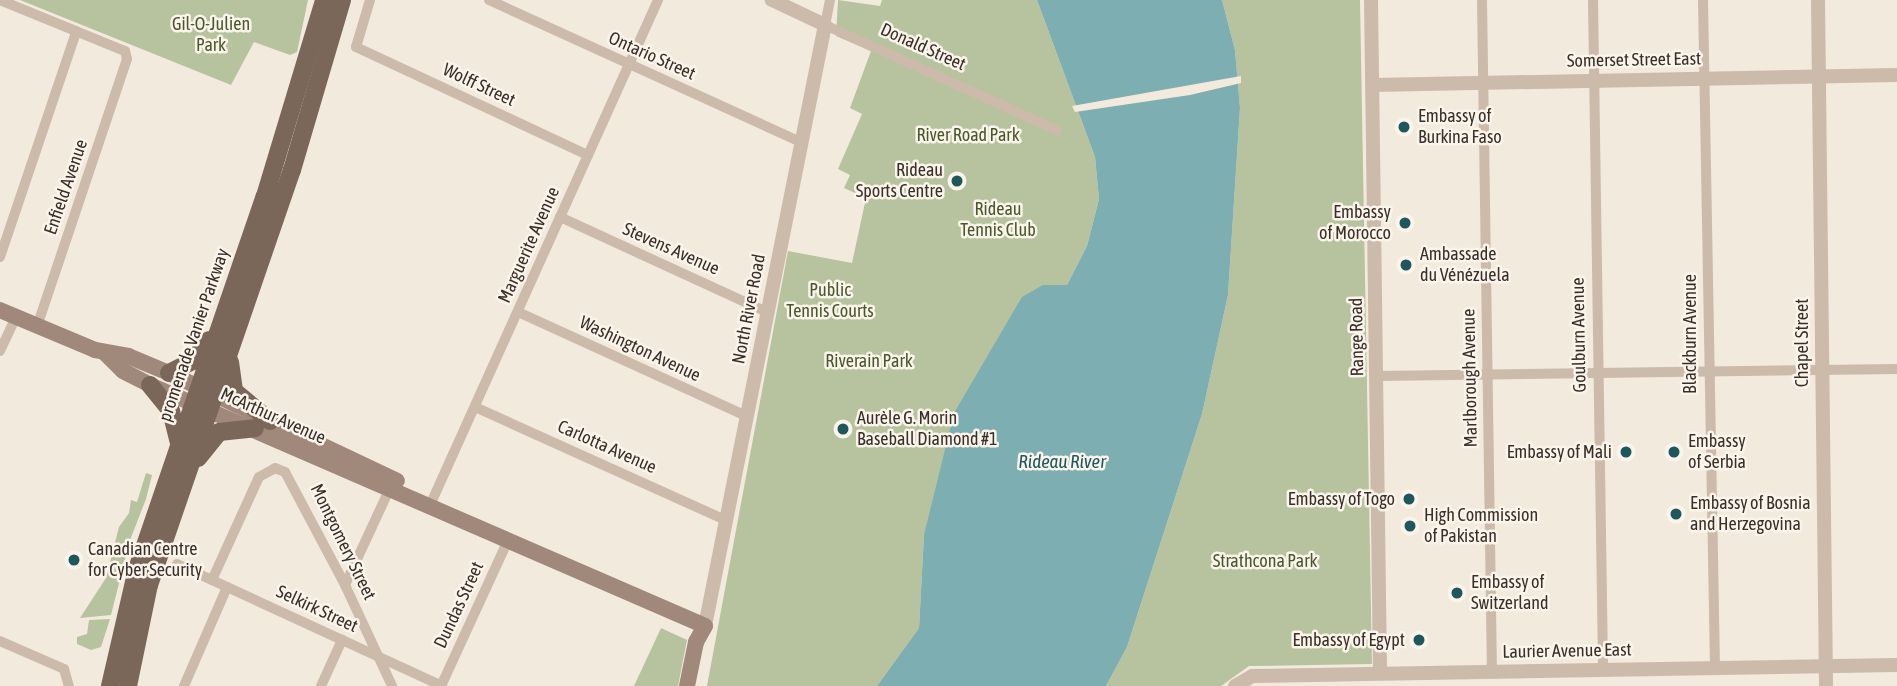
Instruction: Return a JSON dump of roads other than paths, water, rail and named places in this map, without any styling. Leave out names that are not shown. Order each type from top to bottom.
[{"type":"main road","name":"promenade Vanier Parkway","points":[[226,332],[324,0]]},
{"type":"main road","points":[[128,686],[149,585],[181,488],[203,398],[226,332],[292,170],[342,0]]},
{"type":"main road","name":"McArthur Avenue","points":[[0,310],[105,353],[128,356],[169,373],[203,398]]},
{"type":"main road","points":[[169,373],[193,360],[226,332]]},
{"type":"main road","points":[[226,332],[231,386],[263,425]]},
{"type":"main road","name":"McArthur Avenue","points":[[105,353],[123,371],[150,385],[203,398],[705,626]]},
{"type":"main road","points":[[150,385],[171,411],[179,442]]},
{"type":"main road","name":"promenade Vanier Parkway","points":[[110,686],[128,599],[179,442],[203,398]]},
{"type":"main road","points":[[181,488],[204,447],[219,432],[263,425]]},
{"type":"main road","name":"North River Road","points":[[687,686],[696,642],[705,626]]},
{"type":"main road","name":"North River Road","points":[[697,686],[705,626]]},
{"type":"street","points":[[0,0],[76,32],[0,257]]},
{"type":"street","name":"Wolff Street","points":[[370,0],[356,47],[588,155]]},
{"type":"street","name":"Ontario Street","points":[[489,0],[801,142]]},
{"type":"street","name":"Marguerite Avenue","points":[[431,503],[627,63],[658,0]]},
{"type":"street","name":"Donald Street","points":[[772,0],[1057,130]]},
{"type":"street","name":"North River Road","points":[[705,626],[830,0]]},
{"type":"street","name":"Range Road","points":[[1371,0],[1380,673]]},
{"type":"street","name":"Marlborough Avenue","points":[[1482,0],[1492,671]]},
{"type":"street","name":"Goulburn Avenue","points":[[1593,0],[1603,670]]},
{"type":"street","name":"Blackburn Avenue","points":[[1703,0],[1715,668]]},
{"type":"street","name":"Chapel Street","points":[[1818,0],[1826,686]]},
{"type":"street","name":"Enfield Avenue","points":[[37,326],[127,59],[125,51],[76,32]]},
{"type":"street","name":"Somerset Street East","points":[[1373,85],[1897,75]]},
{"type":"street","name":"Stevens Avenue","points":[[560,217],[767,312]]},
{"type":"street","name":"Washington Avenue","points":[[518,312],[748,417]]},
{"type":"street","points":[[0,351],[16,317]]},
{"type":"street","points":[[1377,376],[1897,369]]},
{"type":"street","name":"Carlotta Avenue","points":[[475,407],[725,520]]},
{"type":"street","name":"Montgomery Street","points":[[212,580],[256,482],[266,471],[281,470],[292,479],[392,686]]},
{"type":"street","points":[[345,585],[392,484]]},
{"type":"street","name":"Dundas Street","points":[[441,686],[509,538]]},
{"type":"street","name":"Selkirk Street","points":[[177,564],[441,686]]},
{"type":"street","points":[[184,686],[227,587]]},
{"type":"street","points":[[321,686],[342,640]]},
{"type":"street","points":[[0,641],[64,669],[68,686]]},
{"type":"street","name":"Laurier Avenue East","points":[[1237,684],[1252,676],[1897,665]]},
{"type":"water","name":"Rideau River","points":[[1037,0],[1222,0],[1235,50],[1240,108],[1228,295],[1202,414],[1127,647],[1106,686],[877,686],[919,628],[924,535],[954,413],[1022,297],[1043,285],[1067,285],[1087,246],[1099,199],[1095,157]]},
{"type":"place","name":"Embassy of Burkina Faso","points":[[1404,127]]},
{"type":"place","name":"Rideau Sports Centre","points":[[957,181]]},
{"type":"place","name":"Embassy of Morocco","points":[[1405,223]]},
{"type":"place","name":"Ambassade du Vénézuela","points":[[1406,265]]},
{"type":"place","name":"Aurèle G. Morin Baseball Diamond #1","points":[[843,429]]},
{"type":"place","name":"Embassy of Mali","points":[[1626,452]]},
{"type":"place","name":"Embassy of Serbia","points":[[1674,452]]},
{"type":"place","name":"Embassy of Togo","points":[[1409,499]]},
{"type":"place","name":"Embassy of Bosnia and Herzegovina","points":[[1676,514]]},
{"type":"place","name":"High Commission of Pakistan","points":[[1410,526]]},
{"type":"place","name":"Canadian Centre for Cyber Security","points":[[74,560]]},
{"type":"place","name":"Embassy of Switzerland","points":[[1457,593]]},
{"type":"place","name":"Embassy of Egypt","points":[[1419,640]]},
{"type":"park label","name":"Gil-O-Julien Park","points":[[211,35]]},
{"type":"park label","name":"River Road Park","points":[[968,135]]},
{"type":"park label","name":"Rideau Tennis Club","points":[[998,220]]},
{"type":"park label","name":"Public Tennis Courts","points":[[830,301]]},
{"type":"park label","name":"Riverain Park","points":[[869,361]]},
{"type":"park label","name":"Strathcona Park","points":[[1265,561]]}]
